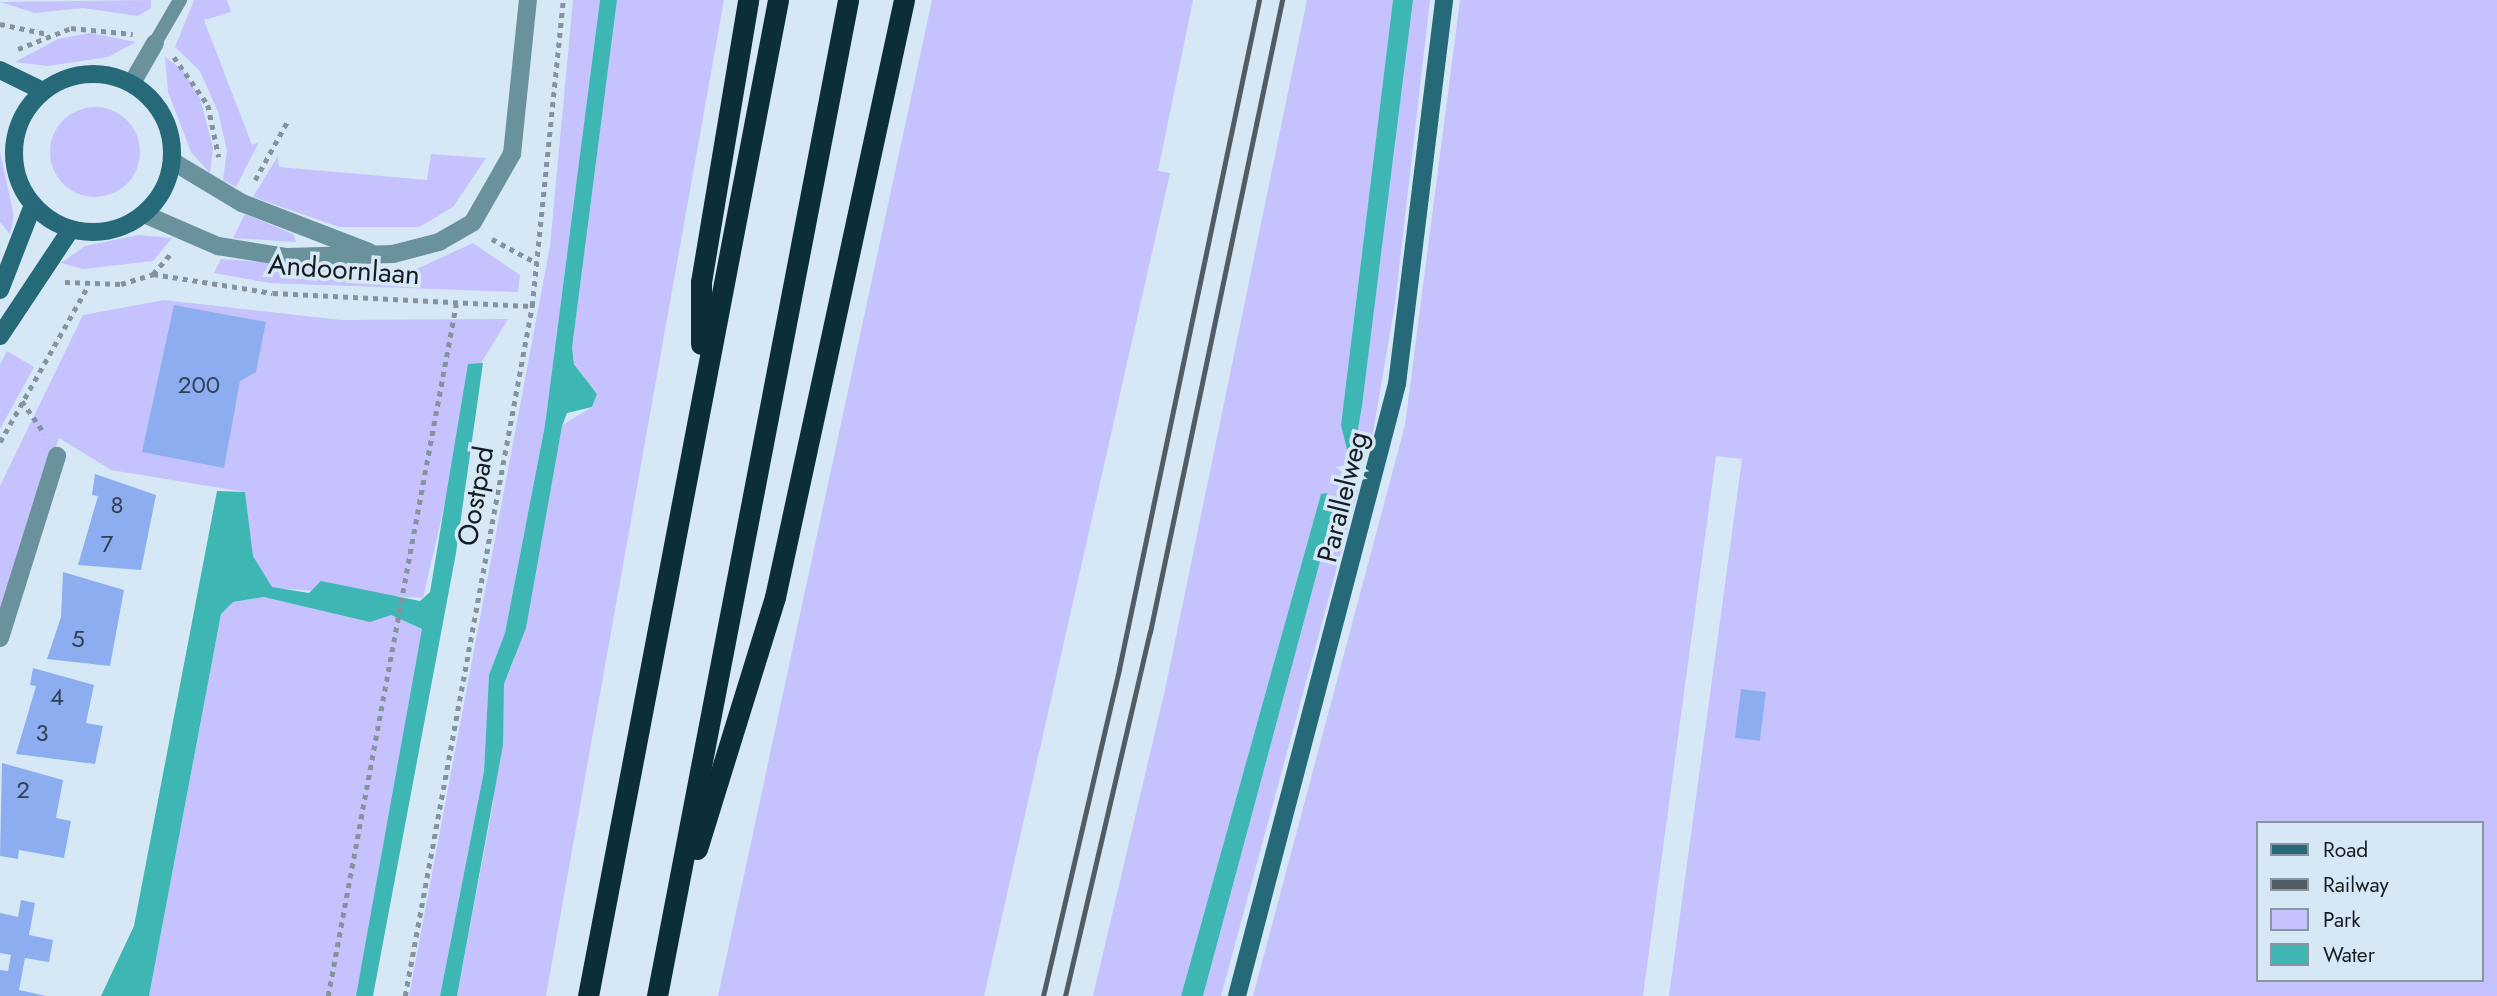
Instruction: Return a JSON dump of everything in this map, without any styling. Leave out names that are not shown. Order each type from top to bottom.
[{"type":"highway","points":[[701,395],[701,282],[748,0]]},
{"type":"highway","points":[[588,996],[778,0]]},
{"type":"highway","points":[[657,996],[848,0]]},
{"type":"highway","points":[[665,951],[775,597],[904,0]]},
{"type":"street","name":"Andoornlaan","points":[[144,214],[188,234],[287,257],[376,255],[439,242],[473,222],[512,154],[528,0]]},
{"type":"street","name":"Parallelweg","points":[[1237,996],[1397,384],[1444,0]]},
{"type":"street","points":[[132,83],[155,43]]},
{"type":"street","points":[[5,64],[43,91]]},
{"type":"street","points":[[77,74],[132,83],[164,117],[172,162],[163,191],[144,214],[117,229],[71,229],[33,205],[16,172],[7,131],[43,91],[77,74]]},
{"type":"street","name":"Andoornlaan","points":[[172,162],[214,187],[376,255]]},
{"type":"street","points":[[0,290],[33,205]]},
{"type":"street","points":[[0,336],[71,229]]},
{"type":"street","points":[[0,638],[57,456]]},
{"type":"lane","points":[[155,43],[180,0]]},
{"type":"path","name":"Oostpad","points":[[405,996],[532,306],[563,0]]},
{"type":"path","points":[[0,24],[48,34],[101,27],[155,43],[195,78],[208,105],[219,159],[214,187]]},
{"type":"path","points":[[5,64],[48,34]]},
{"type":"path","points":[[473,222],[502,249],[537,263]]},
{"type":"path","name":"Andoornlaan","points":[[188,234],[153,274],[272,293],[456,305],[532,306]]},
{"type":"path","points":[[0,442],[88,286]]},
{"type":"path","points":[[328,996],[397,636],[456,305]]},
{"type":"path","points":[[22,401],[57,456]]},
{"type":"green space","points":[[151,0],[151,8],[138,16],[83,8],[35,13],[0,2]]},
{"type":"green space","points":[[194,0],[227,0],[231,12],[204,20],[252,145],[259,142],[236,187],[223,180],[227,150],[218,112],[200,71],[175,47]]},
{"type":"green space","points":[[573,0],[600,0],[545,425],[505,633],[489,675],[484,771],[440,996],[409,996],[550,246]]},
{"type":"green space","points":[[617,0],[724,0],[546,996],[457,996],[493,804],[504,684],[514,660],[561,426],[592,407],[597,394],[574,363],[572,348]]},
{"type":"green space","points":[[932,0],[1193,0],[1158,171],[1170,173],[984,996],[718,996]]},
{"type":"green space","points":[[1307,0],[1393,0],[1341,425],[1347,450],[1356,441],[1362,406],[1413,0],[1430,0],[1395,304],[1372,438],[1362,456],[1345,462],[1341,475],[1358,490],[1221,996],[1203,996],[1335,506],[1327,493],[1321,494],[1181,996],[1093,996],[1165,690]]},
{"type":"green space","points":[[1460,0],[2497,0],[2497,996],[1669,996],[1742,459],[1716,456],[1643,996],[1253,996],[1405,425]]},
{"type":"green space","points":[[90,33],[136,42],[108,57],[48,66],[15,62],[58,39]]},
{"type":"green space","points":[[165,57],[183,70],[200,98],[213,148],[210,173],[191,152],[168,92]]},
{"type":"green space","points":[[95,107],[112,110],[127,120],[137,135],[140,152],[137,169],[127,184],[112,194],[95,197],[78,194],[63,184],[53,169],[50,152],[53,135],[63,120],[78,110]]},
{"type":"green space","points":[[0,152],[14,216],[10,234],[0,222]]},
{"type":"green space","points":[[431,154],[486,158],[453,207],[419,227],[339,227],[253,197],[278,156],[279,167],[427,180]]},
{"type":"green space","points":[[245,214],[293,234],[296,242],[233,238]]},
{"type":"green space","points":[[139,235],[172,238],[153,261],[83,269],[61,263],[85,246]]},
{"type":"green space","points":[[473,243],[520,275],[518,292],[270,283],[214,273],[221,259],[410,272]]},
{"type":"green space","points":[[164,300],[341,320],[508,319],[475,373],[423,598],[272,588],[253,556],[245,492],[111,470],[59,438],[0,609],[0,486],[83,315]]},
{"type":"green space","points":[[7,351],[34,367],[0,429],[0,365]]},
{"type":"green space","points":[[264,597],[391,615],[426,631],[356,996],[149,996],[221,614],[233,602]]},
{"type":"water","points":[[600,0],[617,0],[572,348],[574,364],[597,394],[592,407],[567,413],[562,426],[526,628],[504,684],[503,745],[457,996],[440,996],[484,771],[489,675],[505,633],[545,425]]},
{"type":"water","points":[[1393,0],[1413,0],[1362,406],[1356,441],[1347,450],[1341,425]]},
{"type":"water","points":[[483,363],[456,553],[373,996],[356,996],[422,629],[391,615],[370,622],[264,597],[233,602],[221,614],[149,996],[101,996],[134,926],[217,491],[245,492],[253,556],[272,587],[309,593],[321,581],[420,601],[430,592],[468,364]]},
{"type":"water","points":[[1327,493],[1335,506],[1203,996],[1181,996],[1321,494]]},
{"type":"building","points":[[174,305],[266,322],[256,372],[240,381],[224,468],[142,452]]},
{"type":"building","points":[[95,474],[156,495],[141,570],[78,565],[98,496],[92,495]]},
{"type":"building","points":[[63,572],[124,590],[110,666],[47,659],[61,617]]},
{"type":"building","points":[[33,668],[94,685],[86,723],[103,726],[95,764],[16,754],[36,686],[30,685]]},
{"type":"building","points":[[1741,689],[1766,692],[1760,741],[1735,738]]},
{"type":"building","points":[[2,763],[63,780],[56,818],[71,821],[64,858],[19,850],[18,859],[0,856]]},
{"type":"building","points":[[21,900],[35,903],[29,935],[53,940],[49,962],[25,958],[19,990],[46,996],[0,996],[0,970],[8,971],[11,955],[0,953],[0,913],[18,917]]},
{"type":"railway","points":[[1043,996],[1119,669],[1259,0]]},
{"type":"railway","points":[[1065,996],[1150,632],[1282,0]]}]
